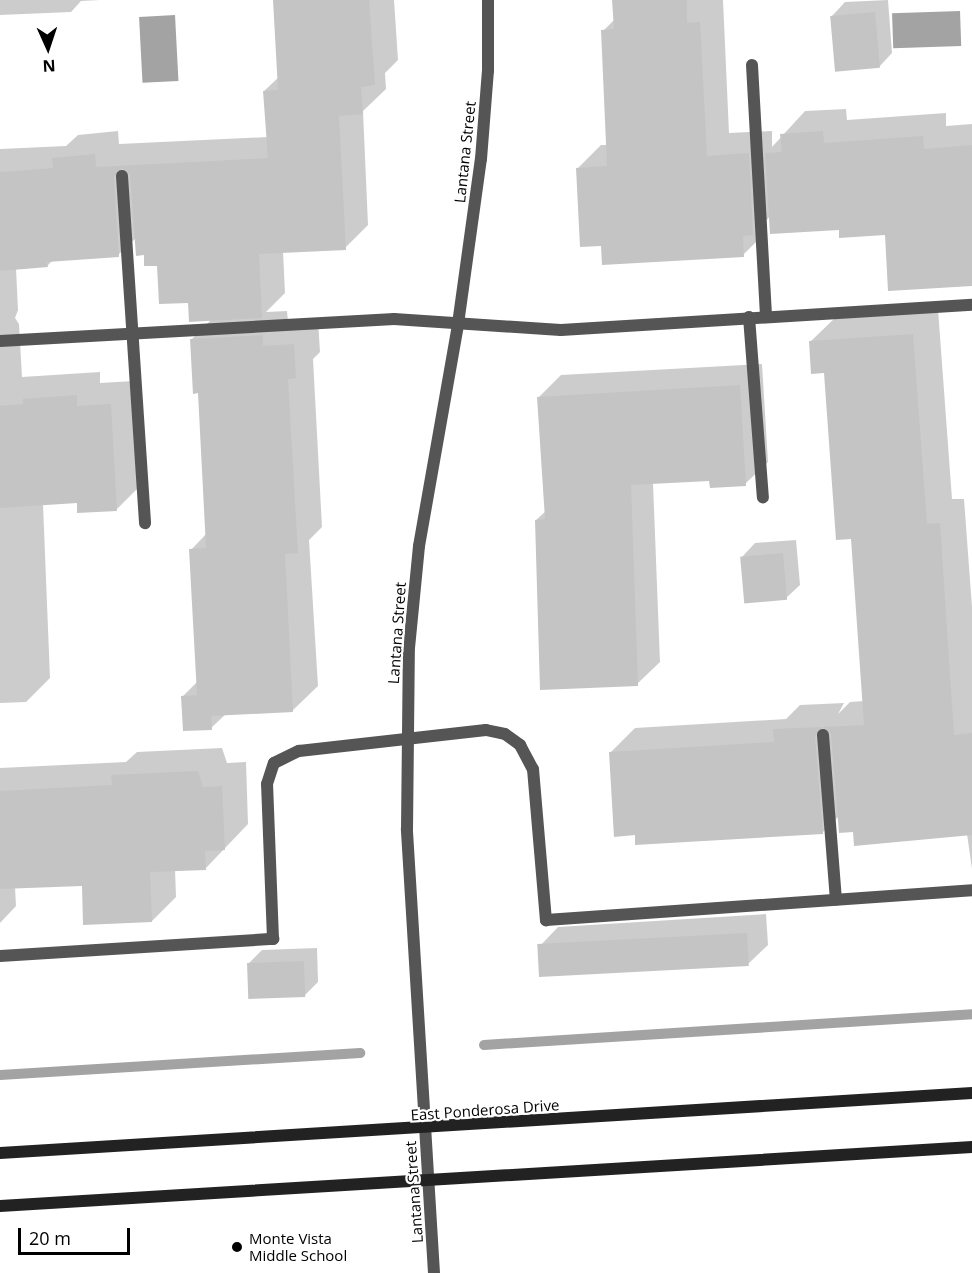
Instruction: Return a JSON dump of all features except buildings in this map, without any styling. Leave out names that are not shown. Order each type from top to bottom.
[{"type":"main road","name":"East Ponderosa Drive","points":[[0,1153],[425,1129],[972,1093]]},
{"type":"main road","points":[[0,1206],[972,1147]]},
{"type":"street","name":"Lantana Street","points":[[434,1273],[407,829],[406,739],[409,648],[419,546],[458,324],[481,159],[488,71],[489,0]]},
{"type":"street","points":[[752,65],[766,316]]},
{"type":"street","points":[[122,176],[145,523]]},
{"type":"street","points":[[0,341],[394,319],[561,330],[972,305]]},
{"type":"street","points":[[749,317],[763,497]]},
{"type":"street","points":[[0,956],[273,939],[267,784],[274,763],[299,751],[486,730],[505,734],[519,745],[533,769],[546,920],[972,890]]},
{"type":"street","points":[[823,735],[836,899]]},
{"type":"shaded area","points":[[960,11],[961,46],[893,48],[892,13]]},
{"type":"shaded area","points":[[175,15],[178,81],[143,83],[139,17]]},
{"type":"waterway","points":[[484,1045],[972,1014]]},
{"type":"waterway","points":[[0,1075],[360,1053]]},
{"type":"place","name":"Monte Vista Middle School","points":[[237,1247]]}]
